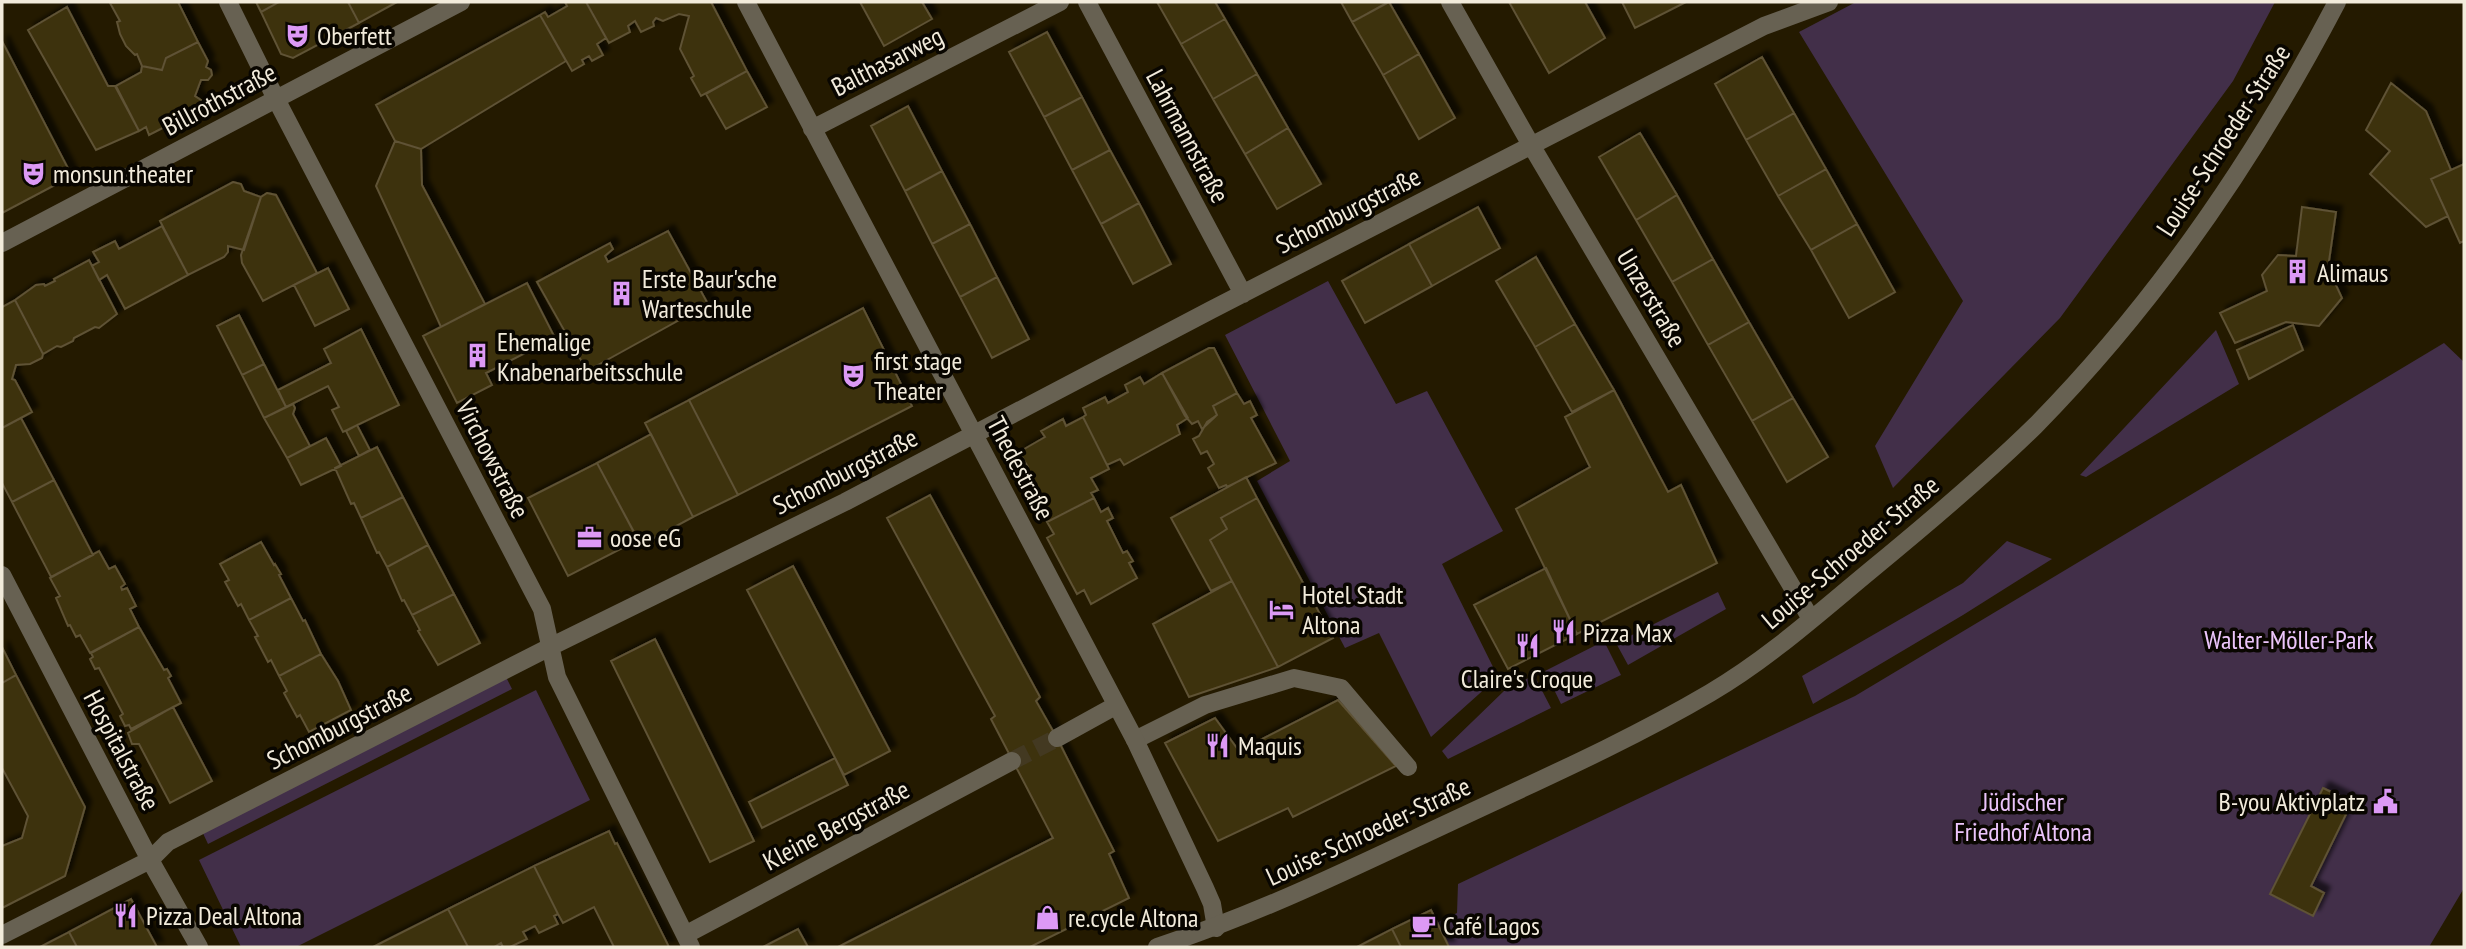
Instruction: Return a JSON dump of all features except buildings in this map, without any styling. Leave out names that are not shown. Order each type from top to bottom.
[{"type":"street","name":"Virchowstraße","points":[[228,2],[542,609],[557,677],[688,941]]},
{"type":"street","name":"Billrothstraße","points":[[2,243],[461,2]]},
{"type":"street","name":"Thedestraße","points":[[746,2],[1135,740],[1212,904],[1216,928]]},
{"type":"street","name":"Balthasarweg","points":[[812,128],[1060,2]]},
{"type":"street","name":"Lahrmannstraße","points":[[1087,2],[1243,294]]},
{"type":"street","name":"Unzerstraße","points":[[1450,2],[1531,145],[1811,619]]},
{"type":"street","name":"Schomburgstraße","points":[[2,935],[150,860],[169,842],[550,647],[845,502],[1764,26],[1829,2]]},
{"type":"street","name":"Louise-Schroeder-Straße","points":[[1157,947],[1216,928],[1290,897],[1649,727],[1712,692],[1766,656],[1912,536],[2034,426],[2138,309],[2230,186],[2299,74],[2337,2]]},
{"type":"street","name":"Hospitalstraße","points":[[2,575],[150,860],[199,947]]},
{"type":"street","points":[[1135,740],[1205,705],[1294,678],[1341,688],[1408,766]]},
{"type":"street","points":[[1057,738],[1115,706]]},
{"type":"street","name":"Kleine Bergstraße","points":[[688,941],[1012,761]]},
{"type":"green space","points":[[1856,2],[2275,2],[2233,81],[2060,318],[1893,488],[1875,446],[1963,301],[1799,32]]},
{"type":"green space","points":[[1328,281],[1396,404],[1427,391],[1503,531],[1442,564],[1498,677],[1431,737],[1379,633],[1345,648],[1257,481],[1290,461],[1225,335]]},
{"type":"green space","points":[[2216,330],[2239,384],[2086,477],[2080,475]]},
{"type":"green space","name":"Walter-Möller-Park","points":[[2444,343],[2464,362],[2464,888],[2429,947],[1450,947],[1438,922],[1457,913],[1458,884],[1855,696]]},
{"type":"green space","points":[[2007,541],[2052,559],[1813,704],[1802,676],[1963,583]]},
{"type":"green space","points":[[1718,592],[1726,609],[1628,665],[1616,643]]},
{"type":"green space","points":[[1604,641],[1621,675],[1561,704],[1545,671]]},
{"type":"green space","points":[[505,675],[512,689],[208,844],[201,829]]},
{"type":"green space","points":[[1534,675],[1551,708],[1448,759],[1442,751],[1504,691]]},
{"type":"green space","points":[[536,690],[590,800],[296,947],[241,947],[199,860]]},
{"type":"tunnel","points":[[1012,761],[1057,738]]},
{"type":"place","name":"Oberfett","points":[[297,35]]},
{"type":"place","name":"monsun.theater","points":[[33,173]]},
{"type":"place","name":"Alimaus","points":[[2297,272]]},
{"type":"place","name":"Erste Baur'sche Warteschule","points":[[622,293]]},
{"type":"place","name":"Ehemalige Knabenarbeitsschule","points":[[477,356]]},
{"type":"place","name":"first stage Theater","points":[[854,375]]},
{"type":"place","name":"oose eG","points":[[590,537]]},
{"type":"place","name":"Hotel Stadt Altona","points":[[1282,609]]},
{"type":"place","name":"Pizza Max","points":[[1563,632]]},
{"type":"place","name":"Claire's Croque","points":[[1527,646]]},
{"type":"place","name":"Maquis","points":[[1218,745]]},
{"type":"place","name":"B-you Aktivplatz","points":[[2385,801]]},
{"type":"place","name":"Pizza Deal Altona","points":[[126,915]]},
{"type":"place","name":"re.cycle Altona","points":[[1048,917]]},
{"type":"place","name":"Café Lagos","points":[[1423,925]]},
{"type":"park label","name":"Jüdischer Friedhof Altona","points":[[2023,816]]}]
